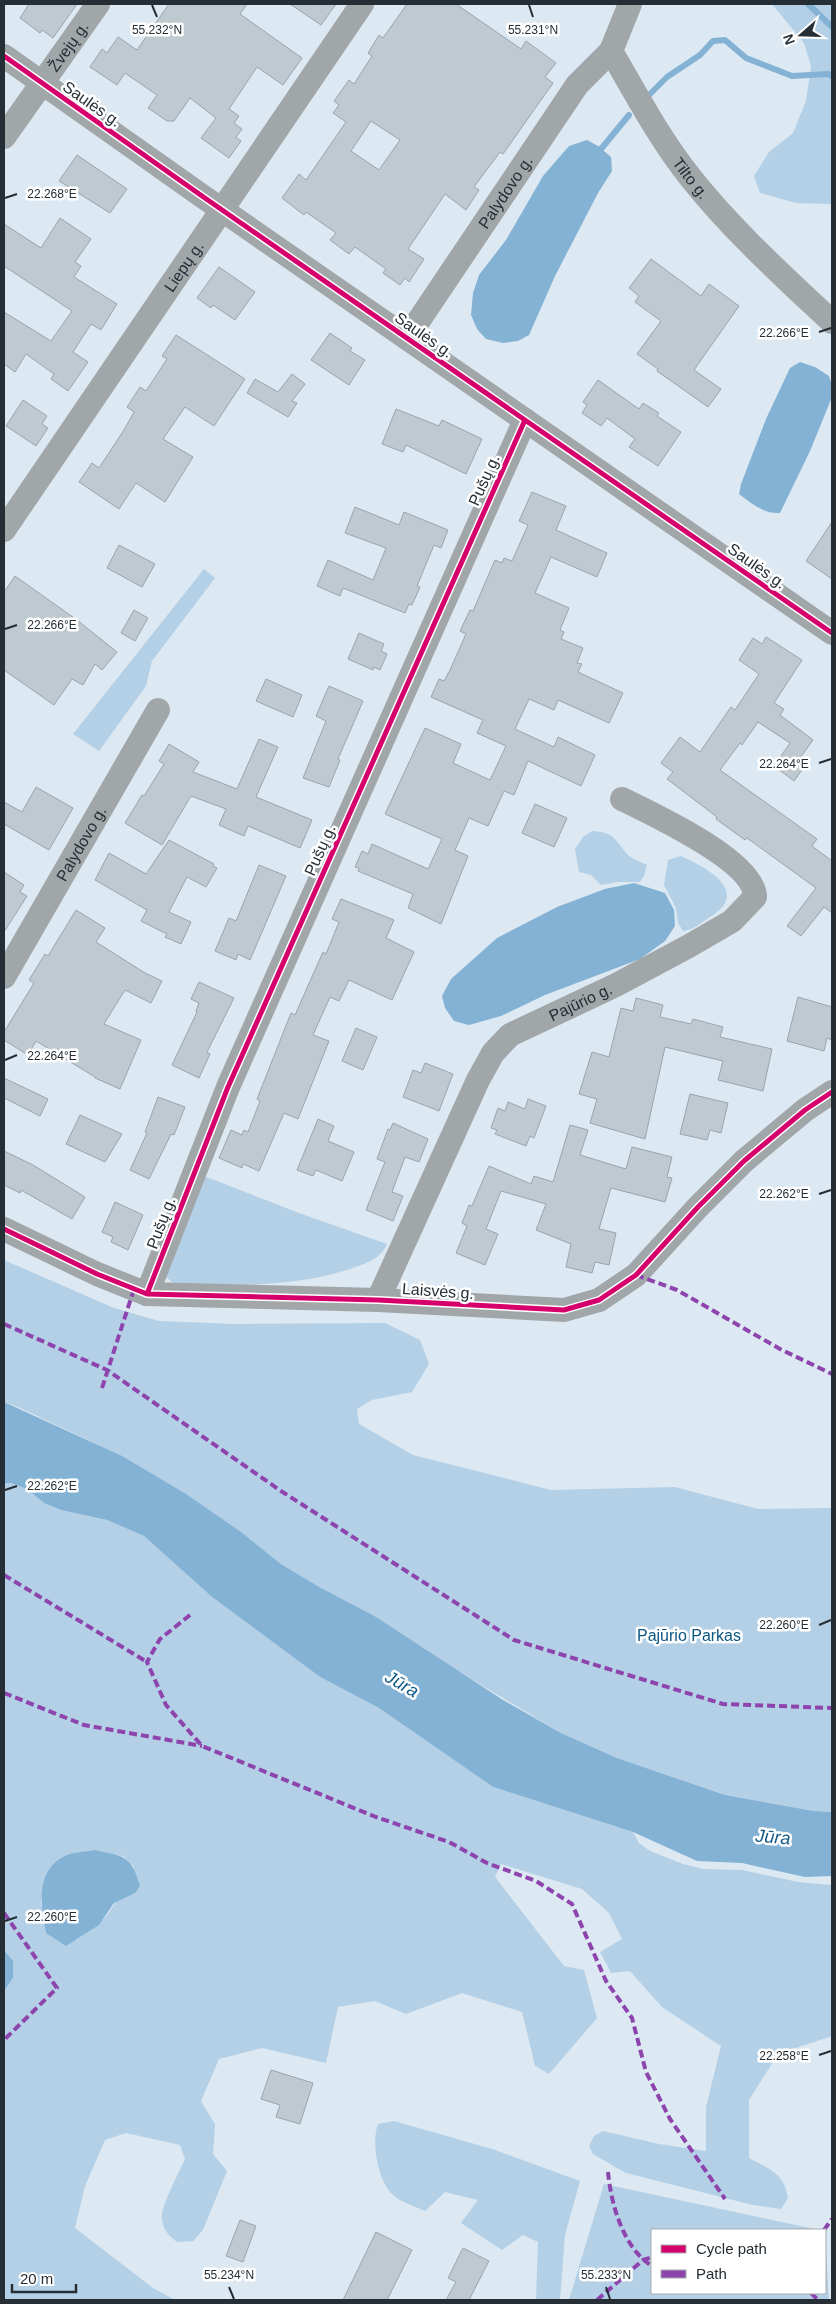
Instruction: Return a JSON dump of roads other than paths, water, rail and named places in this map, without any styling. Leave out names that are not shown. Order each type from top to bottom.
[{"type":"street","name":"Žvejų g.","points":[[4,137],[98,4]]},
{"type":"street","name":"Liepų g.","points":[[4,530],[362,4]]},
{"type":"street","points":[[611,51],[630,4]]},
{"type":"street","name":"Tilto g.","points":[[611,51],[658,132],[690,177],[742,236],[832,322]]},
{"type":"street","name":"Palydovo g.","points":[[407,338],[577,85],[611,51]]},
{"type":"street","name":"Saulės g.","points":[[4,56],[222,210],[832,633]]},
{"type":"street","name":"Pušų g.","points":[[147,1294],[228,1087],[525,420]]},
{"type":"street","name":"Palydovo g.","points":[[4,978],[158,710]]},
{"type":"street","name":"Pajūrio g.","points":[[378,1300],[478,1080],[492,1054],[510,1036],[616,985],[732,921],[754,897],[755,890],[752,883],[742,872],[696,837],[622,799]]},
{"type":"street","name":"Laisvės g.","points":[[4,1229],[98,1274],[147,1294],[378,1300],[545,1311],[564,1310],[598,1300],[636,1275],[698,1207],[744,1161],[805,1110],[832,1092]]},
{"type":"water","points":[[587,140],[611,157],[612,171],[598,193],[555,276],[529,335],[518,341],[503,343],[486,339],[477,329],[471,315],[473,293],[479,275],[506,240],[543,176],[569,146]]},
{"type":"water","points":[[800,362],[815,367],[829,376],[832,386],[832,397],[810,451],[780,513],[774,513],[758,508],[739,494],[741,484],[766,419],[790,368]]},
{"type":"water","points":[[634,883],[665,893],[674,910],[675,926],[665,941],[640,959],[545,995],[501,1016],[469,1025],[454,1021],[445,1008],[442,996],[451,979],[497,938],[557,907],[605,889]]},
{"type":"water","name":"Jūra","points":[[4,1402],[122,1456],[186,1494],[241,1532],[281,1564],[376,1617],[503,1700],[561,1733],[617,1758],[725,1795],[814,1811],[832,1812],[832,1876],[805,1877],[742,1863],[697,1861],[633,1832],[493,1787],[379,1708],[320,1677],[212,1597],[144,1536],[107,1520],[61,1510],[44,1503],[27,1489],[11,1483],[4,1483]]},
{"type":"water","points":[[94,1850],[125,1859],[133,1868],[140,1886],[135,1893],[114,1903],[99,1925],[66,1946],[46,1933],[42,1901],[44,1881],[54,1864],[63,1857]]},
{"type":"water","points":[[4,1950],[13,1961],[13,1978],[4,1991]]},
{"type":"waterway","points":[[808,4],[832,27]]},
{"type":"waterway","points":[[647,97],[667,77],[700,55],[713,41],[725,40],[746,58],[792,76],[828,74],[832,76]]},
{"type":"waterway","points":[[601,149],[629,115]]},
{"type":"park label","name":"Pajūrio Parkas","points":[[689,1635]]}]
